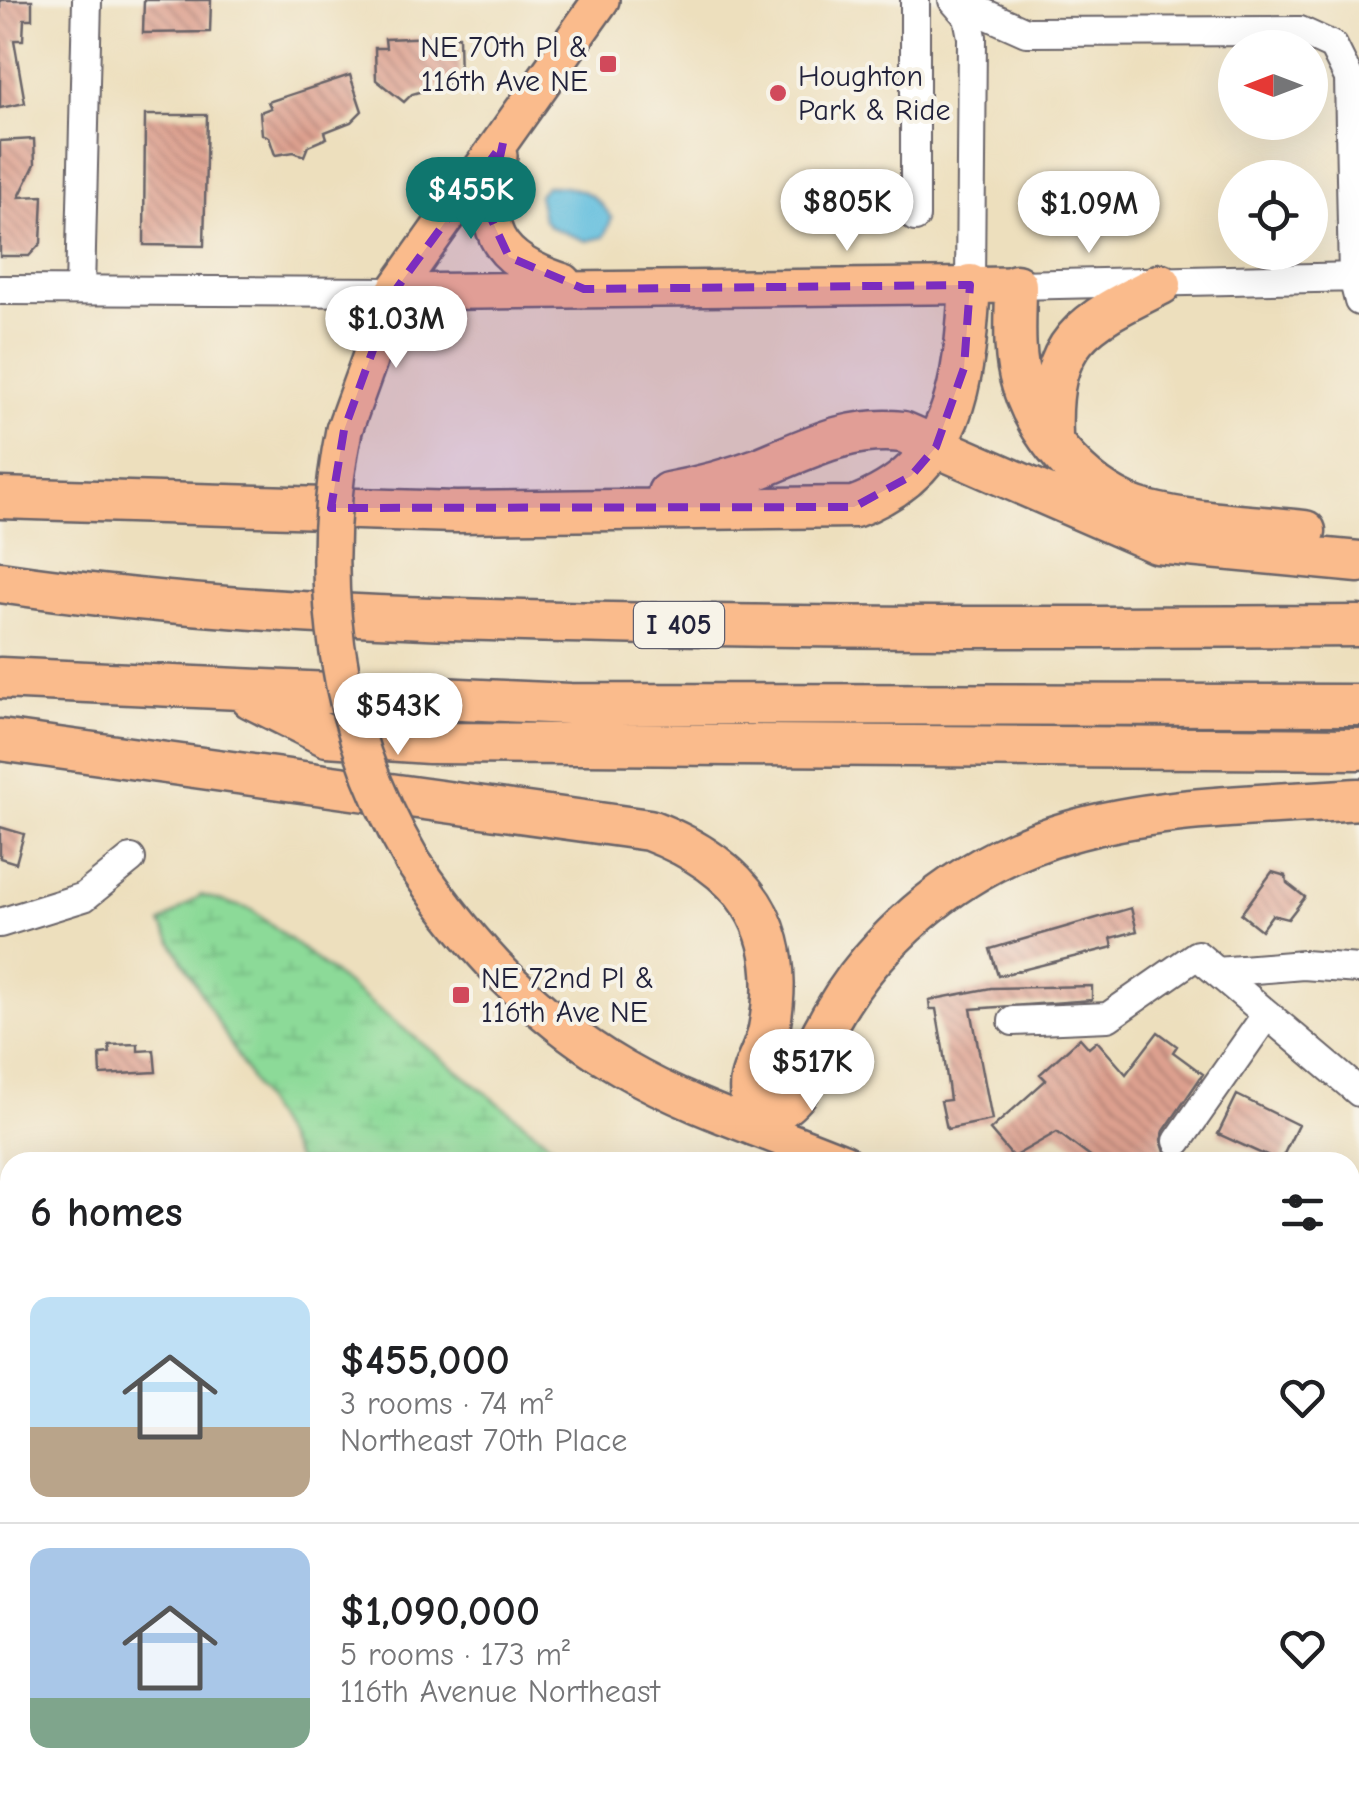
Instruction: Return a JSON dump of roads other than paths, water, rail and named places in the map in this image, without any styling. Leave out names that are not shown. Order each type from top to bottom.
[{"type":"highway","points":[[0,498],[553,511],[854,507],[885,496],[912,476],[936,447],[964,368],[970,284]]},
{"type":"highway","points":[[1016,284],[1021,382],[1032,408],[1069,462],[1092,483],[1114,499],[1144,510],[1359,535]]},
{"type":"highway","points":[[1052,436],[1054,387],[1071,342],[1085,325],[1161,284]]},
{"type":"highway","points":[[553,511],[711,484],[848,432],[903,432],[1157,544],[1359,562]]},
{"type":"highway","name":"I 405","points":[[0,582],[263,610],[501,621],[818,628],[1359,626]]},
{"type":"highway","points":[[0,678],[570,704],[1359,705]]},
{"type":"highway","points":[[239,691],[327,736],[429,743],[1359,749]]},
{"type":"highway","points":[[0,740],[649,830],[688,845],[726,870],[748,894],[774,967],[768,1034],[750,1082],[756,1125]]},
{"type":"highway","points":[[756,1125],[797,1093],[838,1006],[898,931],[948,890],[1011,852],[1073,828],[1117,818],[1359,800]]},
{"type":"main road","points":[[601,0],[394,292],[344,430],[329,560],[336,651],[357,741],[392,826],[471,944],[560,1027],[626,1071],[819,1152]]},
{"type":"main road","points":[[503,143],[488,212],[509,258],[525,270],[584,289]]},
{"type":"main road","points":[[394,292],[1016,284]]},
{"type":"street","points":[[80,290],[86,0]]},
{"type":"street","points":[[914,0],[914,218]]},
{"type":"street","points":[[953,0],[968,17],[972,36],[970,284]]},
{"type":"street","points":[[953,0],[1026,32],[1300,31],[1333,46],[1350,78],[1357,285],[1236,277],[1161,284],[1016,284]]},
{"type":"street","points":[[0,290],[394,292]]},
{"type":"street","points":[[0,924],[84,897],[130,858]]},
{"type":"street","points":[[1207,963],[1359,1092]]},
{"type":"street","points":[[1014,1021],[1108,1017],[1207,963],[1359,969]]},
{"type":"street","points":[[1178,1142],[1266,1014]]},
{"type":"water","points":[[546,186],[576,189],[599,202],[612,218],[604,237],[586,241],[550,227],[543,219],[538,195]]},
{"type":"place","name":"NE 70th Pl & 116th Ave NE","points":[[608,64]]},
{"type":"place","name":"Houghton Park & Ride","points":[[778,93]]},
{"type":"place","name":"NE 72nd Pl & 116th Ave NE","points":[[461,995]]}]
